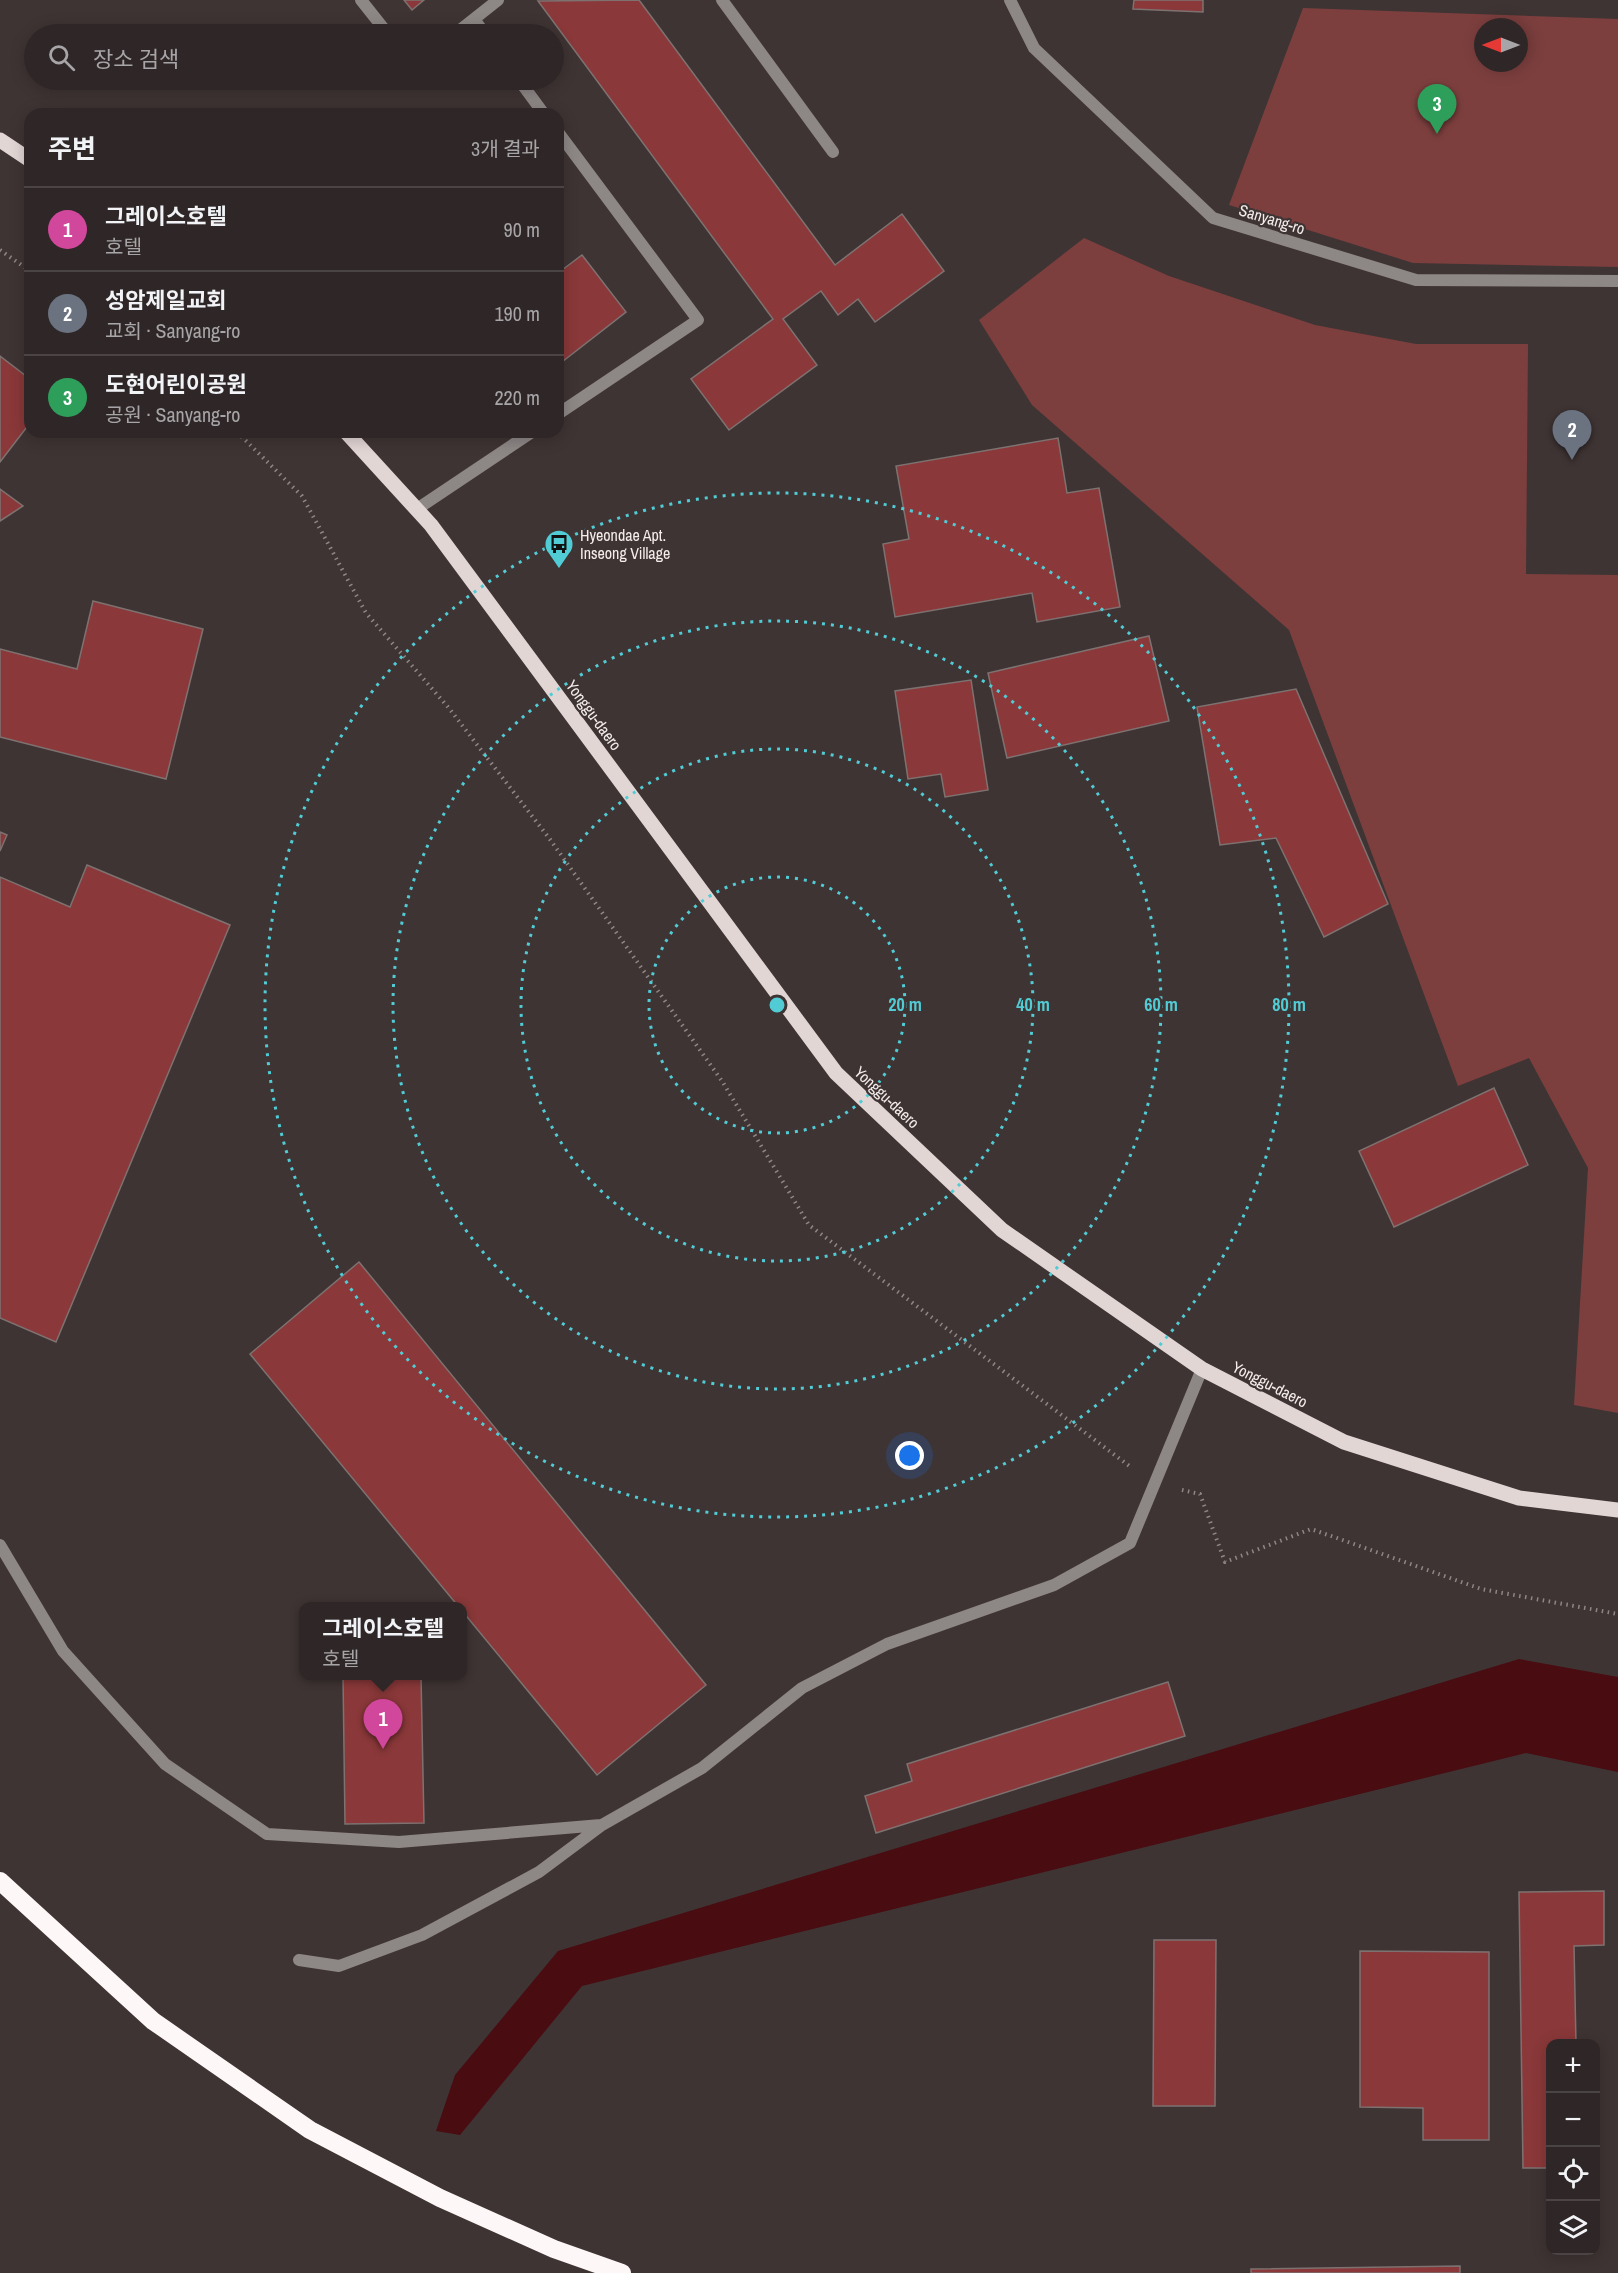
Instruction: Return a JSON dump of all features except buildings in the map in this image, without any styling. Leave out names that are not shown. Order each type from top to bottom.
[{"type":"highway","points":[[0,1881],[153,2021],[310,2130],[441,2198],[554,2249],[622,2273]]},
{"type":"main road","points":[[0,140],[24,156]]},
{"type":"main road","name":"Yonggu-daero","points":[[352,438],[431,525],[836,1073],[1002,1230],[1202,1369],[1344,1442],[1519,1498],[1618,1510]]},
{"type":"street","points":[[361,0],[380,24]]},
{"type":"street","points":[[468,24],[498,0]]},
{"type":"street","points":[[722,0],[833,152]]},
{"type":"street","name":"Sanyang-ro","points":[[1010,0],[1034,48],[1213,218],[1416,280],[1618,281]]},
{"type":"street","points":[[474,19],[478,24]]},
{"type":"street","points":[[526,90],[540,108]]},
{"type":"street","points":[[564,140],[698,320],[564,410]]},
{"type":"street","points":[[417,509],[523,438]]},
{"type":"street","points":[[299,1960],[339,1966],[422,1935],[539,1872],[602,1825],[702,1768],[802,1688],[887,1644],[1054,1585],[1130,1544],[1202,1369]]},
{"type":"street","points":[[0,1545],[63,1651],[165,1764],[267,1834],[399,1842],[602,1825]]},
{"type":"path","points":[[0,250],[24,267]]},
{"type":"shaded area","points":[[1303,8],[1618,19],[1618,267],[1413,263],[1229,205]]},
{"type":"shaded area","points":[[1084,238],[1169,276],[1315,325],[1416,344],[1528,344],[1526,574],[1618,575],[1618,1413],[1574,1405],[1588,1168],[1529,1058],[1458,1086],[1289,630],[1032,405],[979,320]]},
{"type":"shaded area","points":[[1519,1659],[1618,1677],[1618,1772],[1526,1753],[582,1986],[460,2135],[436,2131],[455,2075],[558,1951]]},
{"type":"place","name":"도현어린이공원","points":[[1437,134]]},
{"type":"place","name":"성암제일교회","points":[[1572,460]]},
{"type":"place","name":"Hyeondae Apt. Inseong Village","points":[[559,570]]},
{"type":"place","name":"그레이스호텔","points":[[383,1749]]}]
